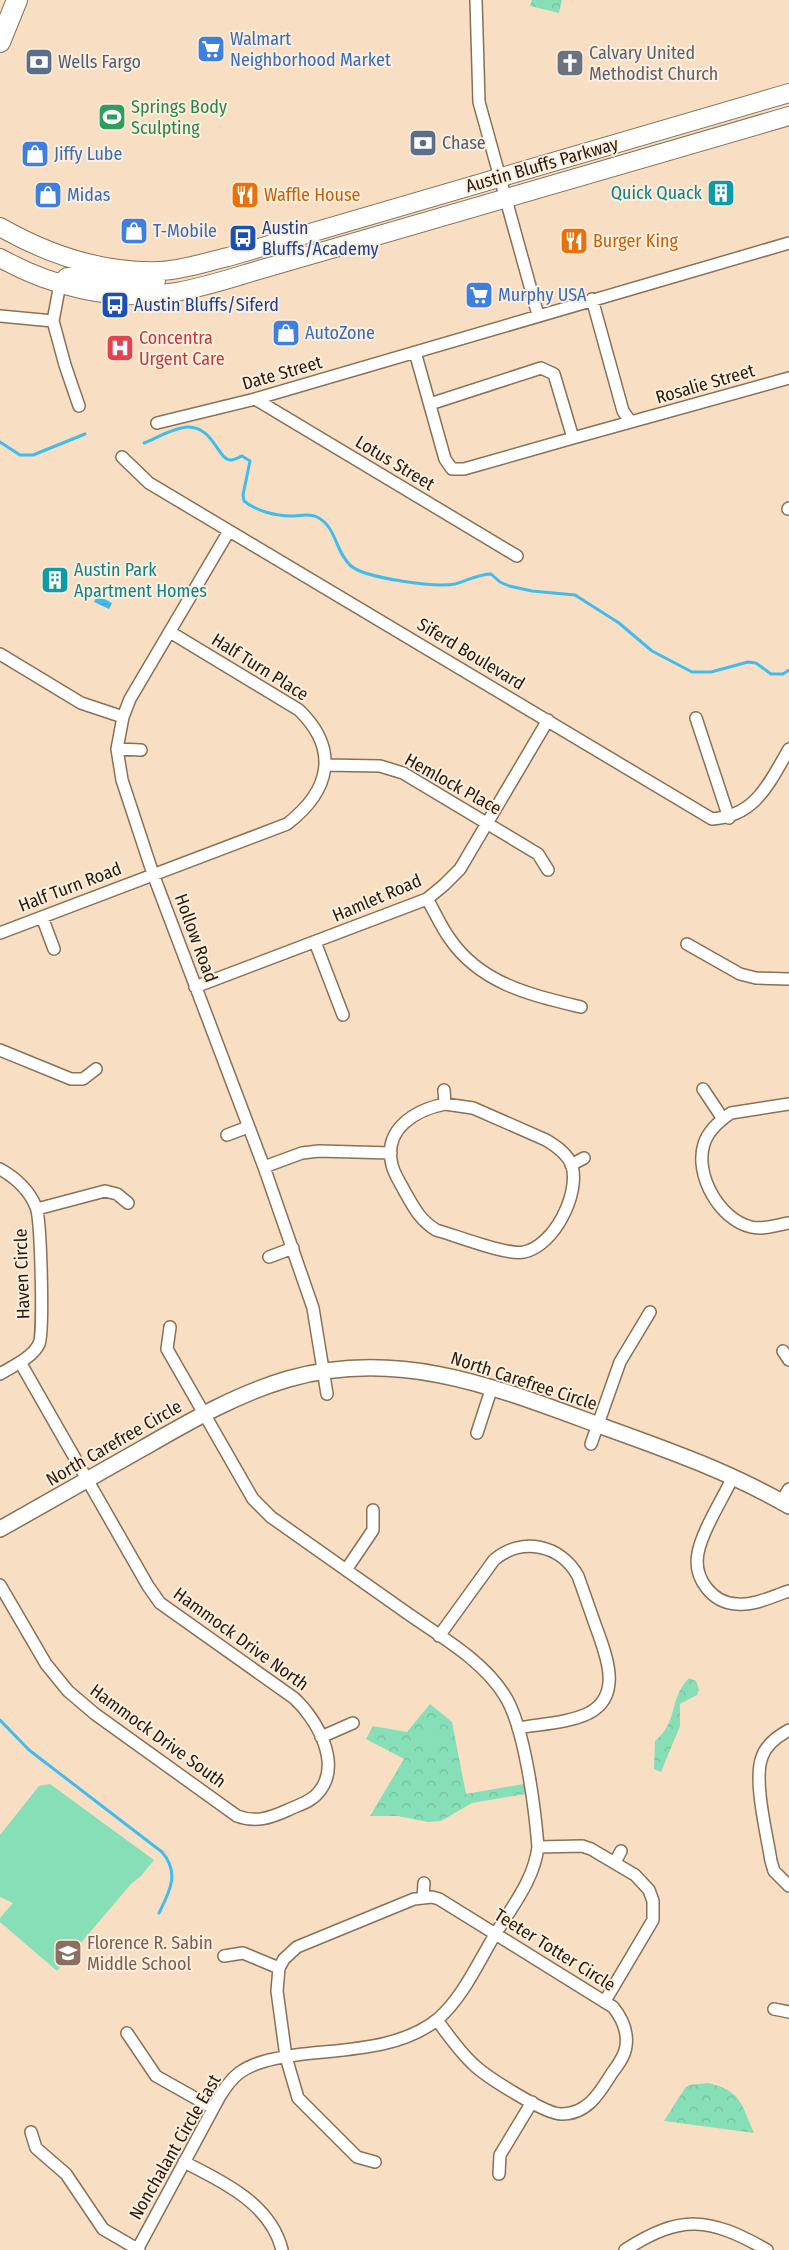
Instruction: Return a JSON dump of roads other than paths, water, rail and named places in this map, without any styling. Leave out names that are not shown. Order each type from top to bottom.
[{"type":"highway","points":[[0,42],[17,0]]},
{"type":"main road","name":"Austin Bluffs Parkway","points":[[0,227],[49,253],[97,266],[142,271],[180,269],[789,93]]},
{"type":"main road","points":[[752,127],[765,109],[768,99]]},
{"type":"main road","name":"Austin Bluffs Parkway","points":[[0,258],[31,274],[60,284],[111,294],[170,293],[506,199],[789,116]]},
{"type":"main road","points":[[303,257],[314,243],[317,230]]},
{"type":"main road","points":[[60,284],[67,277],[116,282],[167,280],[180,269]]},
{"type":"main road","name":"North Carefree Circle","points":[[0,1530],[203,1414],[260,1388],[290,1378],[360,1368],[421,1370],[492,1387],[706,1464],[786,1499]]},
{"type":"street","points":[[476,0],[479,102],[538,315]]},
{"type":"street","name":"Date Street","points":[[157,423],[255,399],[789,243]]},
{"type":"street","points":[[60,284],[53,321],[67,373],[79,406]]},
{"type":"street","points":[[592,300],[623,411],[630,421]]},
{"type":"street","points":[[0,316],[53,321]]},
{"type":"street","points":[[415,352],[430,404],[541,368],[554,374],[573,438]]},
{"type":"street","name":"Rosalie Street","points":[[430,404],[445,459],[452,470],[464,469],[789,378]]},
{"type":"street","name":"Lotus Street","points":[[255,399],[517,556]]},
{"type":"street","name":"Siferd Boulevard","points":[[122,456],[149,484],[712,819],[729,818]]},
{"type":"street","name":"Hollow Road","points":[[229,531],[130,699],[123,717],[117,749],[122,780],[153,874],[264,1167],[314,1308],[327,1394]]},
{"type":"street","name":"Half Turn Place","points":[[153,874],[287,824],[313,800],[325,765],[322,741],[314,725],[299,710],[170,632]]},
{"type":"street","points":[[0,654],[81,704],[123,717]]},
{"type":"street","points":[[696,718],[729,818],[745,811],[765,790],[789,749]]},
{"type":"street","name":"Hamlet Road","points":[[195,987],[427,899],[460,868],[548,720]]},
{"type":"street","points":[[117,749],[141,750]]},
{"type":"street","name":"Hemlock Place","points":[[325,765],[380,766],[403,773],[538,854],[548,870]]},
{"type":"street","name":"Half Turn Road","points":[[0,933],[153,874]]},
{"type":"street","points":[[427,899],[450,940],[465,957],[485,973],[503,985],[525,994],[581,1007]]},
{"type":"street","points":[[42,917],[54,949]]},
{"type":"street","points":[[315,942],[343,1015]]},
{"type":"street","points":[[687,944],[740,974],[756,978],[789,979]]},
{"type":"street","points":[[0,1050],[71,1079],[83,1079],[96,1069]]},
{"type":"street","points":[[703,1089],[723,1118]]},
{"type":"street","points":[[444,1090],[445,1104]]},
{"type":"street","points":[[445,1104],[473,1108],[557,1146],[572,1165],[574,1182],[571,1195],[552,1235],[536,1248],[523,1253],[509,1252],[436,1230],[425,1224],[417,1215],[392,1166],[391,1153],[393,1138],[399,1127],[412,1116],[433,1106],[445,1104]]},
{"type":"street","points":[[789,1104],[731,1113],[723,1118],[708,1136],[704,1146],[705,1173],[714,1199],[720,1208],[734,1219],[751,1227],[762,1228],[789,1223]]},
{"type":"street","points":[[227,1135],[248,1127]]},
{"type":"street","points":[[264,1167],[302,1153],[319,1151],[391,1153]]},
{"type":"street","points":[[572,1165],[584,1158]]},
{"type":"street","name":"Haven Circle","points":[[0,1169],[23,1186],[37,1209],[43,1322],[39,1344],[20,1362],[0,1374]]},
{"type":"street","points":[[37,1209],[105,1191],[117,1194],[128,1203]]},
{"type":"street","points":[[269,1257],[293,1248]]},
{"type":"street","points":[[591,1444],[620,1362],[650,1312]]},
{"type":"street","points":[[170,1327],[167,1349],[253,1499],[271,1517],[439,1636],[493,1678],[506,1698],[518,1728],[524,1750],[538,1847],[582,1846],[615,1862],[642,1880],[653,1901],[654,1910],[649,1930],[605,2001]]},
{"type":"street","name":"Hammock Drive North","points":[[20,1362],[148,1586],[160,1603],[294,1698],[310,1714],[321,1736],[328,1758],[328,1769]]},
{"type":"street","points":[[477,1432],[492,1387]]},
{"type":"street","points":[[733,1477],[697,1554],[699,1574],[703,1584],[718,1598],[738,1604],[750,1603],[789,1591]]},
{"type":"street","points":[[346,1570],[373,1530],[373,1510]]},
{"type":"street","points":[[439,1636],[494,1560],[503,1553],[522,1546],[535,1546],[556,1552],[572,1565],[578,1576],[607,1657],[610,1676],[607,1692],[596,1708],[580,1717],[518,1728]]},
{"type":"street","name":"Hammock Drive South","points":[[0,1585],[46,1664],[74,1696],[237,1816],[254,1820],[264,1819],[310,1799],[322,1788],[328,1769]]},
{"type":"street","points":[[321,1736],[353,1723]]},
{"type":"street","points":[[789,1730],[767,1748],[762,1757],[759,1777],[771,1861],[774,1871],[789,1886]]},
{"type":"street","name":"Nonchalant Circle East","points":[[138,2250],[213,2108],[226,2087],[239,2073],[259,2062],[384,2044],[412,2034],[437,2020],[456,1998],[528,1882],[537,1859],[538,1847]]},
{"type":"street","points":[[615,1862],[621,1851]]},
{"type":"street","points":[[375,2162],[357,2157],[304,2107],[294,2089],[286,2057],[277,1991],[279,1968],[284,1959],[297,1948],[414,1899],[423,1898],[424,1883]]},
{"type":"street","name":"Teeter Totter Circle","points":[[423,1898],[439,1899],[605,2001],[619,2015],[623,2023],[627,2037],[626,2048],[596,2099],[579,2111],[562,2114],[544,2109],[475,2066],[437,2020]]},
{"type":"street","points":[[224,1956],[243,1953],[279,1968]]},
{"type":"street","points":[[774,2009],[789,2012]]},
{"type":"street","points":[[127,2033],[156,2076],[213,2108]]},
{"type":"street","points":[[499,2174],[500,2155],[532,2102]]},
{"type":"street","points":[[31,2132],[36,2148],[58,2165],[74,2182],[103,2229],[138,2250]]},
{"type":"street","points":[[184,2162],[223,2182],[249,2202],[273,2228],[282,2250]]},
{"type":"street","points":[[624,2250],[659,2230],[696,2224],[708,2224],[732,2232],[766,2250]]},
{"type":"water","points":[[97,595],[112,603],[109,609],[94,602]]},
{"type":"waterway","points":[[144,443],[181,428],[196,428],[203,432],[226,459],[232,460],[242,456],[250,461],[243,495],[244,501],[254,508],[273,514],[308,515],[324,521],[342,554],[351,566],[370,574],[401,581],[433,585],[455,584],[477,576],[491,574],[500,582],[509,586],[532,591],[575,595],[619,623],[652,651],[692,672],[711,672],[748,662],[756,663],[771,674],[783,674],[789,670]]},
{"type":"waterway","points":[[0,442],[20,455],[33,455],[85,434]]},
{"type":"waterway","points":[[0,1720],[29,1750],[162,1852],[171,1867],[172,1875],[170,1890],[159,1913]]},
{"type":"place","name":"Walmart Neighborhood Market","points":[[211,49]]},
{"type":"place","name":"Wells Fargo","points":[[39,62]]},
{"type":"place","name":"Calvary United Methodist Church","points":[[570,63]]},
{"type":"place","name":"Springs Body Sculpting","points":[[112,117]]},
{"type":"place","name":"Chase","points":[[423,143]]},
{"type":"place","name":"Jiffy Lube","points":[[35,154]]},
{"type":"place","name":"Quick Quack","points":[[721,193]]},
{"type":"place","name":"Midas","points":[[48,195]]},
{"type":"place","name":"Waffle House","points":[[245,195]]},
{"type":"place","name":"T-Mobile","points":[[134,231]]},
{"type":"place","name":"Austin Bluffs/Academy","points":[[243,238]]},
{"type":"place","name":"Burger King","points":[[574,241]]},
{"type":"place","name":"Murphy USA","points":[[479,295]]},
{"type":"place","name":"Austin Bluffs/Siferd","points":[[115,305]]},
{"type":"place","name":"AutoZone","points":[[286,333]]},
{"type":"place","name":"Concentra Urgent Care","points":[[120,348]]},
{"type":"place","name":"Austin Park Apartment Homes","points":[[55,580]]},
{"type":"place","name":"Florence R. Sabin Middle School","points":[[68,1953]]}]
